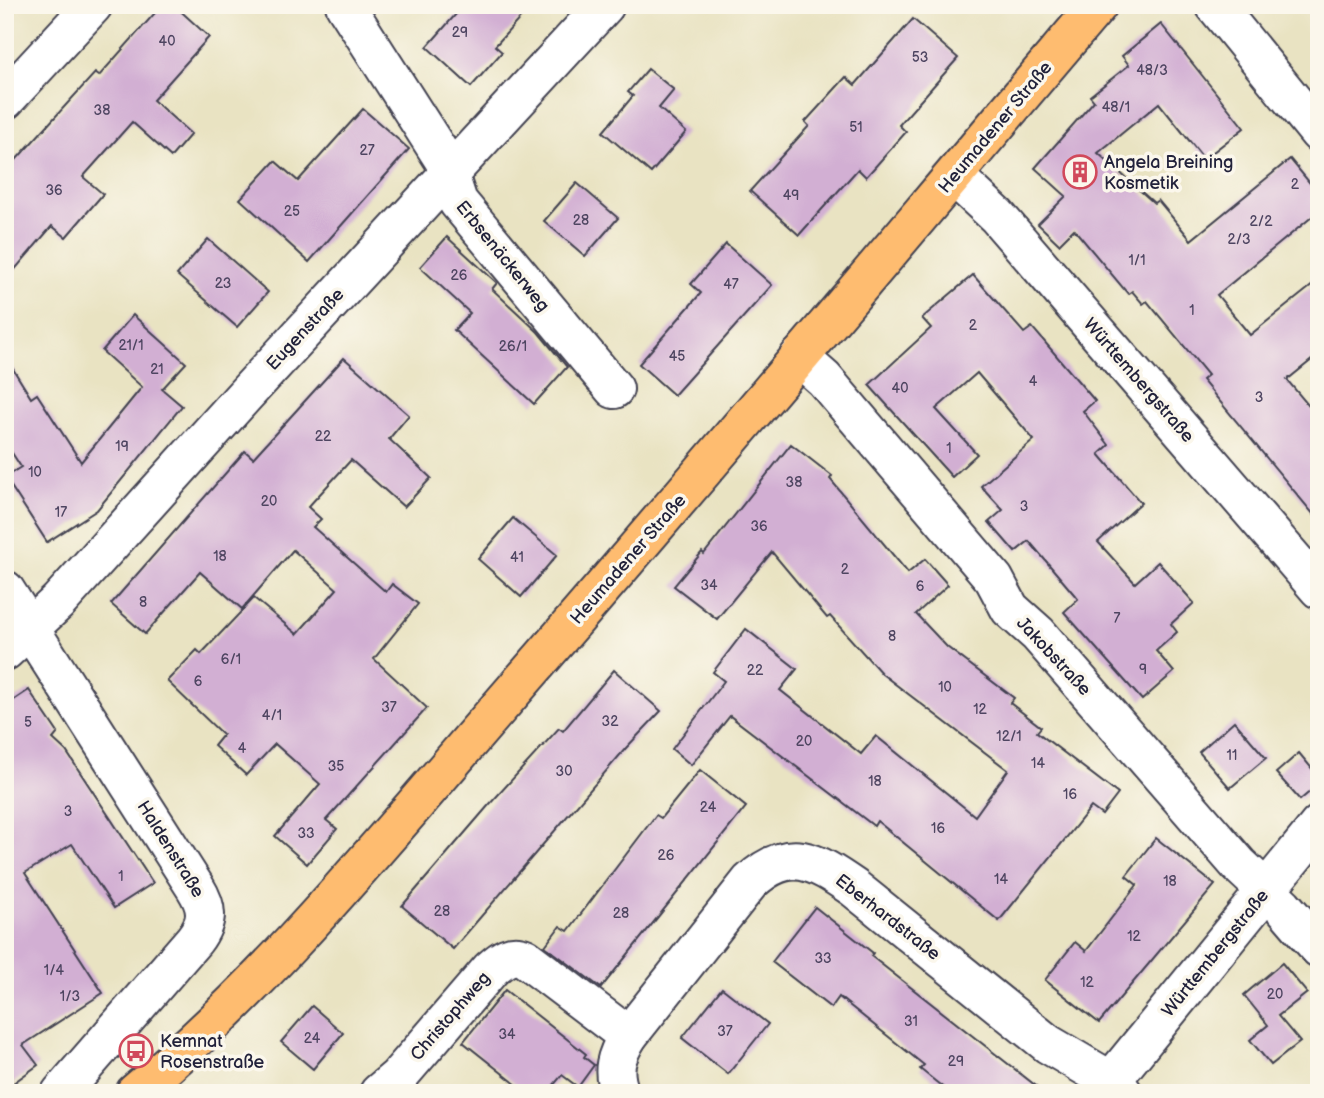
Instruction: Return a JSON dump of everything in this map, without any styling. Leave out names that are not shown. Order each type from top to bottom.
[{"type":"main road","name":"Heumadener Straße","points":[[135,1093],[186,1050],[323,908],[634,552],[1098,5]]},
{"type":"street","points":[[5,100],[93,5]]},
{"type":"street","name":"Erbsenäckerweg","points":[[345,5],[444,160],[458,202],[614,389]]},
{"type":"street","name":"Eugenstraße","points":[[18,640],[605,5]]},
{"type":"street","points":[[1215,5],[1319,132]]},
{"type":"street","name":"Württembergstraße","points":[[954,176],[997,216],[1319,589]]},
{"type":"street","name":"Jakobstraße","points":[[799,357],[824,379],[995,579],[1010,609],[1038,634],[1239,865],[1319,948]]},
{"type":"street","name":"Haldenstraße","points":[[5,590],[18,640],[204,901],[207,914],[204,928],[61,1093]]},
{"type":"street","name":"Württembergstraße","points":[[1117,1087],[1266,890],[1319,825]]},
{"type":"street","name":"Eberhardstraße","points":[[620,1093],[614,1069],[617,1055],[628,1036],[750,882],[763,870],[794,859],[811,862],[830,871],[1048,1044],[1117,1087]]},
{"type":"street","name":"Christophweg","points":[[379,1093],[398,1077],[491,969],[508,956],[525,958],[628,1036]]},
{"type":"building","points":[[162,5],[174,5],[209,37],[153,100],[191,134],[171,157],[132,122],[83,177],[103,194],[66,237],[52,226],[5,281],[5,172],[95,73],[99,76]]},
{"type":"building","points":[[464,5],[532,5],[495,46],[502,52],[471,87],[427,47]]},
{"type":"building","points":[[913,19],[958,58],[899,125],[906,132],[866,177],[858,169],[799,235],[750,191],[809,126],[805,122],[846,77],[855,85]]},
{"type":"building","points":[[1161,24],[1244,128],[1204,159],[1159,103],[1098,153],[1154,203],[1158,200],[1191,240],[1290,159],[1319,194],[1319,211],[1217,295],[1250,335],[1319,280],[1319,354],[1287,380],[1319,418],[1319,521],[1202,380],[1208,375],[1147,301],[1143,304],[1132,291],[1128,294],[1074,229],[1059,244],[1038,224],[1066,196],[1035,168],[1094,101],[1090,96],[1129,65],[1122,56]]},
{"type":"building","points":[[648,69],[674,90],[659,108],[686,132],[651,173],[603,132],[633,96],[628,92]]},
{"type":"building","points":[[363,109],[409,149],[309,262],[240,199],[275,161],[298,181]]},
{"type":"building","points":[[577,183],[618,218],[585,256],[544,221]]},
{"type":"building","points":[[447,237],[497,283],[492,289],[538,332],[567,367],[534,404],[454,330],[470,313],[420,267]]},
{"type":"building","points":[[208,239],[268,292],[237,327],[177,275]]},
{"type":"building","points":[[726,244],[772,285],[674,395],[639,364],[701,293],[691,284]]},
{"type":"building","points":[[973,275],[1024,333],[1032,327],[1095,401],[1083,411],[1109,445],[1099,454],[1141,503],[1098,542],[1135,583],[1158,562],[1194,603],[1171,624],[1177,632],[1156,651],[1174,672],[1142,700],[1064,612],[1078,599],[1029,541],[1015,552],[989,522],[1003,510],[981,486],[1034,440],[977,373],[936,409],[977,454],[952,477],[869,385],[931,328],[922,318]]},
{"type":"building","points":[[133,315],[186,363],[162,389],[182,406],[97,510],[47,542],[5,477],[21,467],[5,442],[5,356],[31,398],[37,394],[81,462],[142,387],[102,351]]},
{"type":"building","points":[[344,358],[409,415],[389,439],[431,478],[404,507],[351,460],[308,507],[321,519],[313,527],[386,592],[392,584],[418,604],[374,659],[427,708],[326,820],[337,829],[307,864],[275,836],[320,784],[275,744],[246,775],[214,746],[223,735],[167,681],[197,650],[201,654],[254,598],[297,634],[337,589],[293,550],[242,609],[200,572],[145,634],[111,604],[245,451],[253,458]]},
{"type":"building","points":[[791,444],[832,476],[830,479],[908,573],[925,559],[948,585],[916,614],[947,647],[1014,698],[1010,703],[1041,727],[1037,732],[1118,794],[1102,815],[1091,807],[999,921],[877,821],[874,826],[730,716],[691,765],[672,749],[724,681],[713,672],[746,629],[797,669],[780,690],[861,754],[876,736],[975,816],[1008,770],[882,674],[830,616],[827,618],[772,552],[717,619],[674,586],[702,552],[704,554]]},
{"type":"building","points":[[513,518],[557,555],[521,597],[478,559]]},
{"type":"building","points":[[614,670],[661,711],[453,949],[402,906],[488,806],[559,728],[563,731]]},
{"type":"building","points":[[29,690],[58,733],[53,739],[66,751],[153,883],[114,908],[72,844],[25,873],[103,993],[23,1045],[38,1065],[5,1089],[5,706]]},
{"type":"building","points":[[1234,721],[1266,758],[1230,788],[1199,752]]},
{"type":"building","points":[[1299,753],[1319,777],[1319,784],[1300,800],[1276,773]]},
{"type":"building","points":[[700,770],[746,807],[601,988],[545,946],[560,926],[568,931],[656,815],[661,818]]},
{"type":"building","points":[[1156,838],[1215,885],[1099,1023],[1045,980],[1075,942],[1086,951],[1137,885],[1126,876]]},
{"type":"building","points":[[815,907],[873,953],[871,956],[1045,1093],[950,1093],[920,1069],[924,1065],[839,997],[831,1008],[772,962]]},
{"type":"building","points":[[1282,963],[1307,993],[1278,1016],[1300,1042],[1271,1065],[1250,1040],[1268,1025],[1244,995]]},
{"type":"building","points":[[722,988],[768,1024],[728,1074],[682,1038]]},
{"type":"building","points":[[505,990],[586,1054],[584,1057],[594,1065],[578,1087],[562,1075],[547,1093],[527,1093],[463,1042]]},
{"type":"building","points":[[312,1006],[343,1033],[313,1069],[281,1042]]},
{"type":"place","name":"Angela Breining Kosmetik","points":[[1080,172]]},
{"type":"place","name":"Kemnat Rosenstraße","points":[[136,1051]]}]
